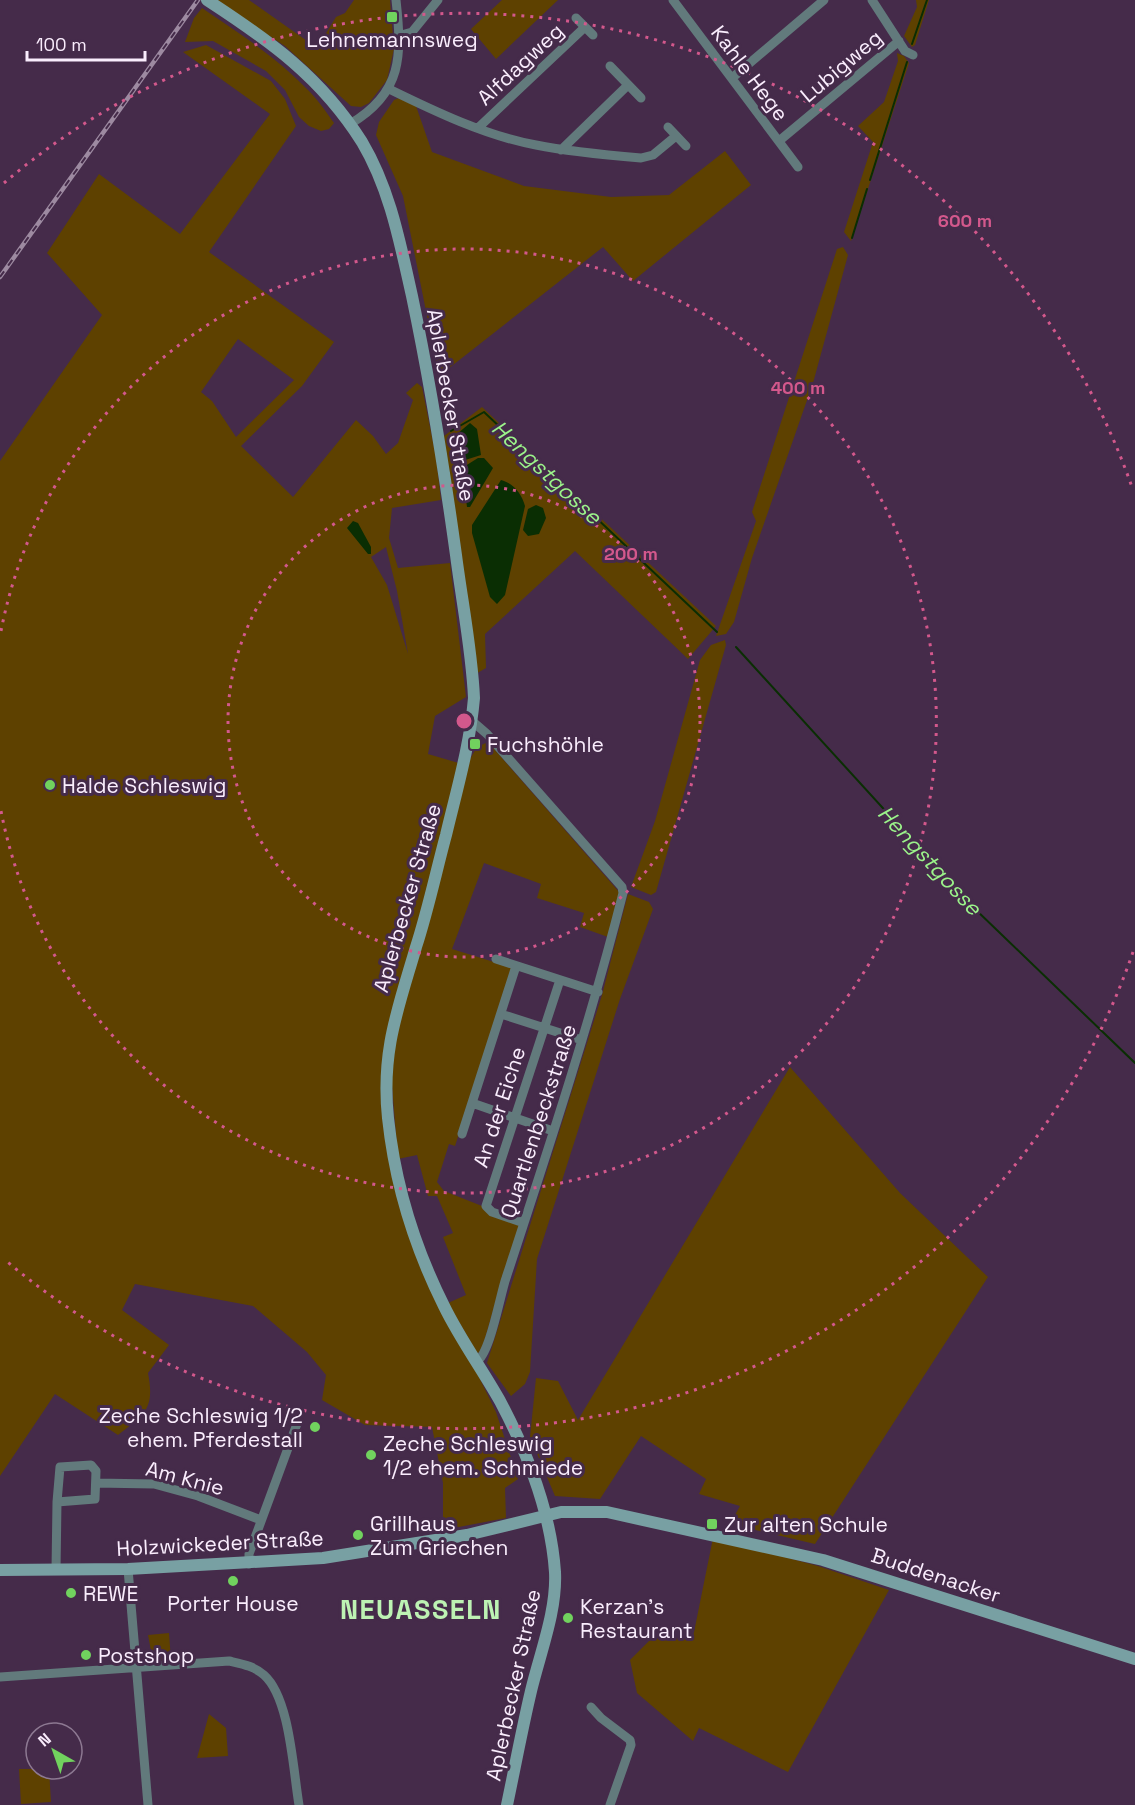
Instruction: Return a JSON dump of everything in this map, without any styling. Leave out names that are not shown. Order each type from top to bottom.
[{"type":"main road","name":"Aplerbecker Straße","points":[[207,0],[266,39],[302,68],[350,124],[365,147],[388,198],[400,243],[434,402],[474,682],[472,721],[424,919],[392,1025],[386,1073],[392,1151],[409,1224],[432,1282],[502,1406],[546,1516],[555,1575],[554,1599],[507,1805]]},
{"type":"main road","name":"Buddenacker","points":[[546,1516],[572,1511],[608,1512],[796,1552],[1135,1659]]},
{"type":"main road","name":"Holzwickeder Straße","points":[[0,1570],[128,1569],[249,1564],[373,1552],[467,1535],[546,1516]]},
{"type":"street","points":[[350,124],[373,109],[389,89],[396,74],[398,36],[396,0]]},
{"type":"street","points":[[398,36],[408,34],[438,0]]},
{"type":"street","points":[[732,78],[824,0]]},
{"type":"street","points":[[872,0],[905,51],[913,55]]},
{"type":"street","name":"Kahle Hege","points":[[675,1],[798,167]]},
{"type":"street","name":"Alfdagweg","points":[[576,18],[593,35]]},
{"type":"street","name":"Alfdagweg","points":[[479,127],[585,27]]},
{"type":"street","name":"Lubigweg","points":[[779,141],[899,41]]},
{"type":"street","points":[[610,66],[641,98]]},
{"type":"street","points":[[561,150],[628,85]]},
{"type":"street","points":[[389,89],[479,127],[533,145],[561,150],[641,158],[654,155],[676,136]]},
{"type":"street","points":[[668,127],[686,146]]},
{"type":"street","name":"Quartlenbeckstraße","points":[[472,721],[478,724],[622,887],[623,893],[598,992],[484,1354],[476,1362]]},
{"type":"street","points":[[496,959],[598,992]]},
{"type":"street","points":[[462,1134],[516,966]]},
{"type":"street","name":"An der Eiche","points":[[524,1223],[492,1212],[486,1206],[560,980]]},
{"type":"street","points":[[501,1014],[582,1040]]},
{"type":"street","points":[[472,1103],[553,1131]]},
{"type":"street","points":[[249,1564],[249,1554],[298,1420]]},
{"type":"street","points":[[56,1570],[57,1472],[61,1466],[91,1465],[96,1471],[96,1496],[93,1501],[57,1502]]},
{"type":"street","name":"Am Knie","points":[[96,1483],[154,1484],[198,1496],[261,1520]]},
{"type":"street","points":[[128,1569],[148,1805]]},
{"type":"street","points":[[0,1677],[137,1665],[230,1661],[254,1668],[273,1684],[282,1705],[299,1805]]},
{"type":"street","points":[[591,1707],[632,1744],[610,1805]]},
{"type":"shaded area","points":[[214,0],[249,0],[317,48],[336,17],[345,13],[354,0],[390,0],[394,49],[387,80],[369,103],[361,107],[351,106],[285,46]]},
{"type":"shaded area","points":[[502,0],[558,0],[496,59],[471,29]]},
{"type":"shaded area","points":[[916,0],[929,0],[915,45],[912,47],[904,36],[917,7]]},
{"type":"shaded area","points":[[202,8],[258,47],[298,80],[334,123],[329,129],[321,131],[309,126],[299,117],[285,90],[266,71],[213,41],[185,42],[194,18]]},
{"type":"shaded area","points":[[206,45],[271,81],[285,99],[296,126],[209,252],[334,342],[302,386],[241,446],[293,497],[356,420],[373,436],[386,454],[398,443],[413,400],[406,393],[417,383],[422,387],[436,457],[441,500],[392,508],[389,538],[398,568],[450,563],[466,697],[435,716],[428,754],[462,764],[386,1058],[398,1186],[460,1338],[496,1412],[518,1479],[505,1488],[506,1518],[443,1530],[443,1483],[432,1427],[365,1425],[322,1400],[326,1375],[307,1352],[253,1306],[135,1284],[122,1310],[169,1345],[148,1373],[150,1395],[146,1410],[118,1435],[55,1394],[0,1476],[0,461],[102,315],[47,253],[99,174],[180,234],[270,114],[183,52]],"holes":[[[238,339],[294,380],[236,437],[212,401],[201,392]],[[386,547],[397,591],[408,654],[387,585],[371,557]]]},
{"type":"shaded area","points":[[897,53],[904,56],[909,63],[851,241],[844,232],[873,142],[858,126],[884,102],[898,61]]},
{"type":"shaded area","points":[[399,98],[416,106],[432,152],[524,186],[611,197],[669,195],[725,151],[751,185],[633,281],[603,247],[439,376],[403,196],[376,135],[379,122],[394,100]]},
{"type":"shaded area","points":[[843,247],[848,255],[813,383],[752,558],[734,622],[726,634],[716,636],[756,521],[752,512],[837,249]]},
{"type":"shaded area","points":[[482,407],[716,626],[688,659],[575,551],[485,634],[486,668],[474,675],[444,436]]},
{"type":"shaded area","points":[[470,423],[477,429],[481,455],[462,461],[457,434]]},
{"type":"shaded area","points":[[478,458],[484,458],[493,468],[470,507],[467,507],[462,468]]},
{"type":"shaded area","points":[[501,480],[516,490],[525,506],[505,595],[497,604],[490,597],[472,533],[472,525]]},
{"type":"shaded area","points":[[536,505],[543,508],[546,518],[539,534],[528,536],[523,530],[528,509]]},
{"type":"shaded area","points":[[353,521],[358,523],[371,547],[371,554],[368,554],[347,528]]},
{"type":"shaded area","points":[[725,640],[726,645],[656,892],[651,895],[631,887],[655,821],[700,660],[711,645]]},
{"type":"shaded area","points":[[488,742],[620,893],[608,937],[580,927],[584,913],[537,898],[541,884],[484,863],[452,949],[513,968],[455,1146],[449,1144],[437,1182],[444,1191],[521,1225],[481,1352],[477,1353],[448,1303],[466,1295],[443,1237],[453,1233],[437,1196],[428,1196],[417,1155],[398,1159],[390,1061],[466,766],[477,747]]},
{"type":"shaded area","points":[[628,894],[649,902],[653,909],[620,999],[537,1259],[530,1372],[525,1384],[511,1396],[487,1363],[602,995]]},
{"type":"shaded area","points":[[790,1067],[900,1193],[988,1277],[815,1544],[730,1524],[740,1506],[699,1494],[706,1479],[641,1436],[600,1499],[555,1496],[530,1437],[536,1378],[558,1381],[578,1420]]},
{"type":"shaded area","points":[[713,1538],[818,1566],[889,1590],[788,1772],[699,1728],[693,1741],[637,1693],[630,1660],[652,1638],[693,1637]]},
{"type":"shaded area","points":[[169,1633],[171,1660],[153,1661],[148,1635]]},
{"type":"shaded area","points":[[209,1714],[226,1728],[228,1756],[197,1758]]},
{"type":"shaded area","points":[[19,1769],[24,1769],[24,1781],[50,1781],[51,1802],[21,1804]]},
{"type":"waterway","points":[[912,44],[927,0]]},
{"type":"waterway","points":[[870,180],[907,62]]},
{"type":"waterway","points":[[852,238],[867,189]]},
{"type":"waterway","name":"Hengstgosse","points":[[451,431],[484,412],[717,632]]},
{"type":"waterway","name":"Hengstgosse","points":[[736,647],[974,908],[1135,1063]]},
{"type":"railway","points":[[0,277],[198,0]]},
{"type":"place","name":"Lehnemannsweg","points":[[392,17]]},
{"type":"place","name":"Fuchshöhle","points":[[475,744]]},
{"type":"place","name":"Halde Schleswig","points":[[50,785]]},
{"type":"place","name":"Zeche Schleswig 1/2 ehem. Pferdestall","points":[[315,1427]]},
{"type":"place","name":"Zeche Schleswig 1/2 ehem. Schmiede","points":[[371,1455]]},
{"type":"place","name":"Zur alten Schule","points":[[712,1524]]},
{"type":"place","name":"Grillhaus Zum Griechen","points":[[358,1535]]},
{"type":"place","name":"Porter House","points":[[233,1581]]},
{"type":"place","name":"REWE","points":[[71,1593]]},
{"type":"place","name":"Kerzan's Restaurant","points":[[568,1618]]},
{"type":"place","name":"Postshop","points":[[86,1655]]},
{"type":"district","name":"NEUASSELN","points":[[421,1609]]}]
